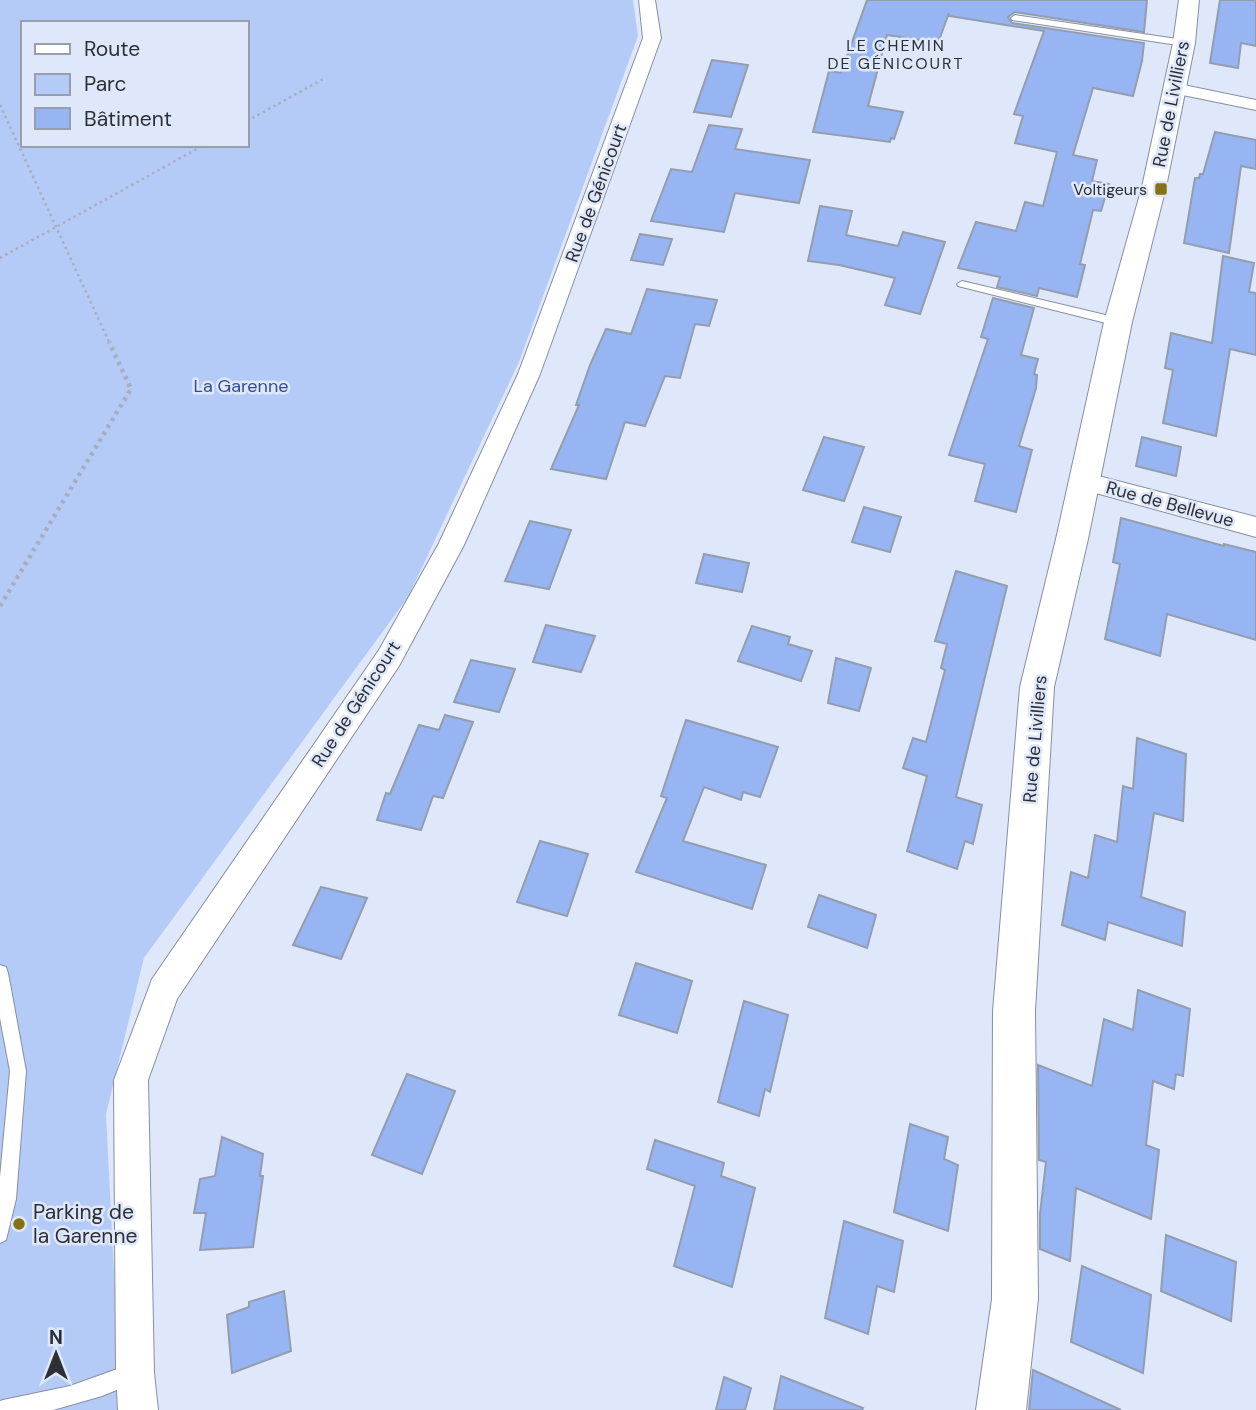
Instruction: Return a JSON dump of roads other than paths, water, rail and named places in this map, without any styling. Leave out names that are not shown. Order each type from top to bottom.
[{"type":"street","name":"Rue de Génicourt","points":[[138,1410],[135,1373],[131,1080],[164,990],[389,658],[451,545],[529,374],[652,38],[648,0]]},
{"type":"street","name":"Rue de Livilliers","points":[[1001,1410],[1015,1298],[1014,1011],[1037,687],[1118,322],[1158,188],[1189,0]]},
{"type":"street","points":[[1174,88],[1256,105]]},
{"type":"street","name":"Rue de Bellevue","points":[[1083,481],[1256,527]]},
{"type":"lane","points":[[1015,18],[1184,43]]},
{"type":"lane","points":[[962,284],[1118,322]]},
{"type":"lane","points":[[0,973],[18,1071],[7,1199],[0,1234]]},
{"type":"lane","points":[[3,1410],[42,1404],[106,1385],[135,1373]]},
{"type":"place","name":"Voltigeurs","points":[[1161,189]]},
{"type":"place","name":"Parking de la Garenne","points":[[19,1224]]},
{"type":"district","name":"LE CHEMIN DE GÉNICOURT","points":[[896,54]]},
{"type":"park label","name":"La Garenne","points":[[241,386]]}]
